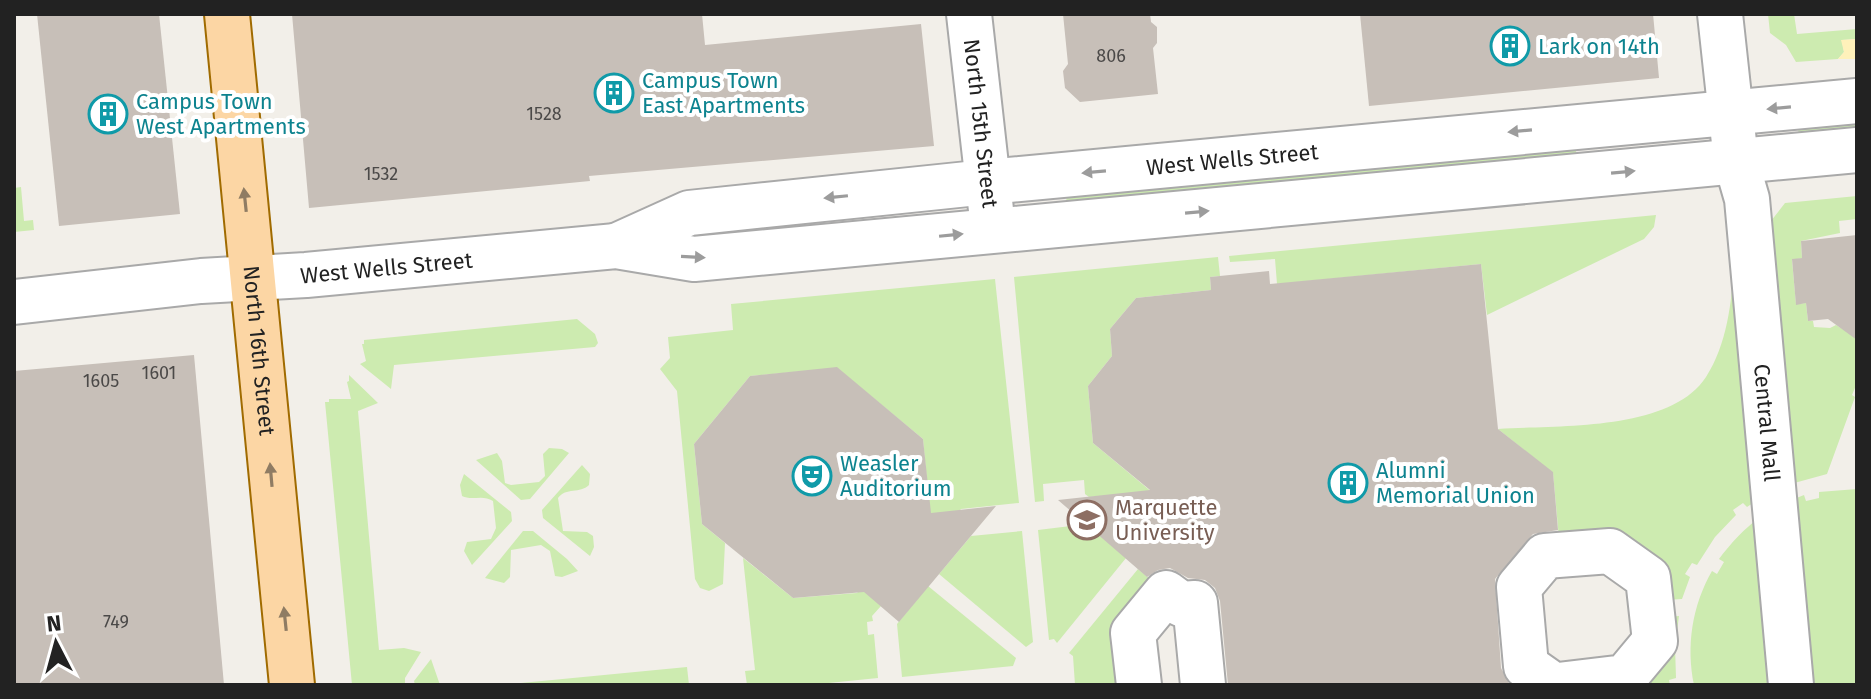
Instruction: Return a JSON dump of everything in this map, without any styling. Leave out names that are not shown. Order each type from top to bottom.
[{"type":"main road","name":"North 16th Street","points":[[227,14],[292,685]]},
{"type":"street","name":"North 15th Street","points":[[969,14],[993,231]]},
{"type":"street","name":"Central Mall","points":[[1720,14],[1736,161],[1747,199],[1791,685]]},
{"type":"street","name":"West Wells Street","points":[[616,246],[689,213],[987,182],[1857,101]]},
{"type":"street","name":"West Wells Street","points":[[14,302],[201,281],[616,246],[694,259],[1857,150]]},
{"type":"street","points":[[1139,685],[1133,633],[1166,593],[1181,604],[1195,603],[1203,685]]},
{"type":"green space","points":[[1768,14],[1794,14],[1797,34],[1857,29],[1857,39],[1842,40],[1844,52],[1838,59],[1796,62],[1786,45],[1770,33]]},
{"type":"green space","points":[[1857,119],[1857,134],[1799,140],[1798,125]]},
{"type":"green space","points":[[1575,145],[1577,159],[1067,209],[1066,194]]},
{"type":"green space","points":[[21,187],[24,221],[33,220],[34,230],[14,232],[14,188]]},
{"type":"green space","points":[[1857,196],[1857,219],[1839,221],[1840,233],[1801,241],[1802,258],[1792,260],[1796,304],[1806,303],[1808,321],[1813,321],[1814,327],[1830,328],[1836,325],[1857,338],[1857,383],[1852,395],[1855,397],[1827,474],[1787,485],[1764,230],[1785,203]]},
{"type":"green space","points":[[1656,215],[1654,227],[1644,239],[1487,315],[1481,264],[1277,284],[1275,259],[1230,262],[1229,256]]},
{"type":"green space","points":[[1218,257],[1220,276],[1210,277],[1211,290],[1136,298],[1110,329],[1112,356],[1088,386],[1093,443],[1153,493],[1089,497],[1085,494],[1084,480],[1043,484],[1044,501],[1035,502],[1014,277]]},
{"type":"green space","points":[[1734,264],[1759,499],[1747,507],[1743,503],[1733,510],[1736,515],[1715,537],[1697,565],[1692,563],[1685,574],[1690,577],[1682,599],[1650,601],[1559,538],[1553,473],[1498,429],[1580,425],[1640,417],[1667,408],[1689,395],[1706,377],[1724,337]]},
{"type":"green space","points":[[995,279],[1019,503],[961,509],[933,544],[923,439],[837,368],[750,376],[694,444],[702,524],[725,543],[723,584],[709,591],[700,588],[695,579],[677,391],[660,369],[670,358],[668,337],[733,330],[731,304]]},
{"type":"green space","points":[[577,319],[595,334],[598,343],[595,347],[394,365],[391,389],[360,364],[366,361],[364,340]]},
{"type":"green space","points":[[349,375],[378,403],[358,411],[379,650],[404,648],[421,652],[405,678],[405,685],[352,685],[325,402],[329,399],[351,399],[347,382]]},
{"type":"green space","points":[[549,448],[569,453],[530,499],[521,500],[476,460],[497,453],[502,461],[505,483],[539,482],[545,476],[543,454]]},
{"type":"green space","points":[[582,465],[590,474],[589,485],[558,498],[563,531],[587,532],[593,536],[594,547],[590,556],[543,518],[542,510]]},
{"type":"green space","points":[[464,474],[511,512],[512,521],[472,565],[464,551],[467,542],[491,539],[496,528],[493,501],[462,496],[460,485]]},
{"type":"green space","points":[[1857,489],[1857,685],[1806,685],[1789,501],[1804,495],[1806,501],[1819,498],[1819,492]]},
{"type":"green space","points":[[1760,517],[1776,685],[1694,685],[1692,626],[1705,584],[1712,571],[1717,574],[1724,562],[1719,559],[1738,536]]},
{"type":"green space","points":[[1087,524],[1126,558],[1057,643],[1054,639],[1049,640],[1038,530]]},
{"type":"green space","points":[[523,531],[533,531],[578,571],[562,577],[555,576],[550,551],[541,545],[511,550],[510,577],[504,583],[485,578]]},
{"type":"green space","points":[[1022,531],[1033,642],[1026,647],[939,574],[971,536]]},
{"type":"green space","points":[[743,558],[793,598],[857,593],[880,566],[881,606],[872,616],[873,621],[867,622],[868,635],[874,634],[878,678],[809,685],[747,685],[745,671],[755,670]]},
{"type":"green space","points":[[1138,569],[1166,593],[1139,685],[1075,685],[1073,656],[1069,653]]},
{"type":"green space","points":[[928,586],[1016,658],[1013,666],[902,677],[897,624]]},
{"type":"green space","points":[[1679,616],[1675,646],[1676,678],[1669,680],[1670,685],[1605,685],[1653,618]]},
{"type":"green space","points":[[431,659],[440,685],[415,685],[414,681]]},
{"type":"green space","points":[[687,667],[689,685],[500,685]]},
{"type":"sand","points":[[1857,39],[1857,59],[1838,59],[1844,52],[1841,40]]},
{"type":"building","name":"Campus Town West Apartments","points":[[37,14],[159,14],[180,214],[59,226]]},
{"type":"building","name":"Campus Town East Apartments","points":[[292,14],[702,14],[705,45],[921,24],[934,146],[589,176],[590,181],[309,208]]},
{"type":"building","points":[[1063,14],[1150,14],[1151,22],[1157,27],[1157,43],[1153,48],[1158,94],[1080,102],[1065,88],[1063,71],[1068,64]]},
{"type":"building","name":"Lark on 14th","points":[[1360,14],[1653,14],[1659,78],[1369,106]]},
{"type":"building","points":[[1857,235],[1857,340],[1828,319],[1808,321],[1806,303],[1796,305],[1792,259],[1802,258],[1801,241]]},
{"type":"building","name":"Alumni Memorial Union","points":[[1481,264],[1498,429],[1553,472],[1558,530],[1533,534],[1495,579],[1501,668],[1510,685],[1228,685],[1220,601],[1215,588],[1205,580],[1188,578],[1170,568],[1158,570],[1147,577],[1058,500],[1150,490],[1093,443],[1088,386],[1112,356],[1110,329],[1136,298],[1211,290],[1210,277],[1269,271],[1270,284]]},
{"type":"building","points":[[194,355],[224,685],[14,685],[14,371]]},
{"type":"building","name":"Weasler Auditorium","points":[[837,367],[923,439],[931,513],[996,506],[899,622],[864,592],[793,598],[702,524],[694,444],[750,376]]},
{"type":"place","name":"Lark on 14th","points":[[1510,46]]},
{"type":"place","name":"Campus Town East Apartments","points":[[614,93]]},
{"type":"place","name":"Campus Town West Apartments","points":[[108,114]]},
{"type":"place","name":"Weasler Auditorium","points":[[812,476]]},
{"type":"place","name":"Alumni Memorial Union","points":[[1348,483]]},
{"type":"place","name":"Marquette University","points":[[1087,520]]}]
